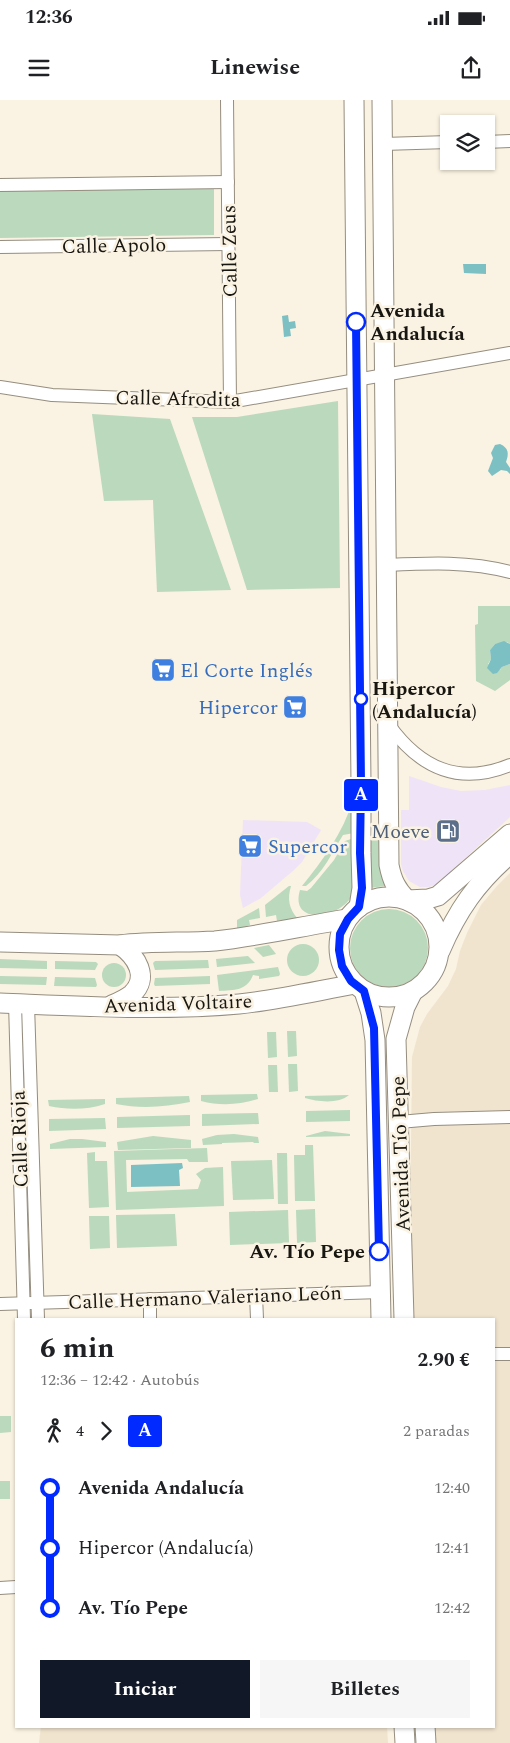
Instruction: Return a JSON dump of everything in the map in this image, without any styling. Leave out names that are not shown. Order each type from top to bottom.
[{"type":"main road","points":[[354,100],[361,784],[360,853],[362,888],[353,913],[340,934],[339,950],[342,966],[359,988],[379,997],[396,997],[412,992],[425,983],[434,969],[458,913],[478,884],[510,854]]},
{"type":"main road","points":[[382,100],[389,864],[391,877],[396,889],[407,900],[422,908],[432,921],[439,936],[440,953]]},
{"type":"main road","points":[[0,942],[120,945],[235,938],[353,913],[374,899],[391,897],[407,900],[428,899],[438,896],[510,834]]},
{"type":"main road","points":[[111,1006],[133,993],[140,980],[138,964],[129,952],[120,945]]},
{"type":"main road","name":"Avenida Voltaire","points":[[14,1003],[174,1007],[240,1004],[359,988]]},
{"type":"main road","name":"Avenida Tío Pepe","points":[[359,988],[371,1013],[375,1040],[381,1318]]},
{"type":"main road","name":"Avenida Tío Pepe","points":[[404,1318],[396,1039],[405,1007],[412,992]]},
{"type":"main road","points":[[404,1728],[405,1743]]},
{"type":"main road","points":[[425,1728],[426,1743]]},
{"type":"street","name":"Calle Zeus","points":[[227,100],[230,402]]},
{"type":"street","points":[[495,142],[510,141]]},
{"type":"street","points":[[383,144],[440,142]]},
{"type":"street","points":[[0,185],[228,182]]},
{"type":"street","name":"Calle Apolo","points":[[0,247],[228,244]]},
{"type":"street","name":"Calle Afrodita","points":[[0,387],[52,395],[230,402],[510,353]]},
{"type":"street","points":[[387,565],[460,563],[491,567],[510,572]]},
{"type":"street","points":[[389,725],[399,740],[410,750],[443,770],[475,775],[510,765]]},
{"type":"street","name":"Calle Rioja","points":[[14,1003],[38,1318]]},
{"type":"street","name":"Calle Rioja","points":[[14,1003],[24,1318]]},
{"type":"street","points":[[399,1122],[434,1119],[510,1118]]},
{"type":"street","points":[[23,1274],[36,1274]]},
{"type":"street","name":"Calle Hermano Valeriano León","points":[[0,1304],[380,1292]]},
{"type":"street","points":[[256,1296],[257,1318]]},
{"type":"street","points":[[150,1299],[150,1318]]},
{"type":"street","points":[[495,1354],[510,1354]]},
{"type":"street","points":[[0,1588],[15,1587]]},
{"type":"shaded area","name":"Moeve","points":[[409,776],[441,787],[461,791],[485,790],[510,785],[510,817],[447,877],[429,887],[420,887],[409,881],[401,864],[401,810],[409,810]]},
{"type":"shaded area","points":[[243,820],[307,822],[321,830],[302,862],[294,870],[261,898],[243,908],[240,895]]},
{"type":"shaded area","points":[[510,873],[510,1743],[429,1743],[428,1728],[495,1728],[495,1318],[409,1318],[412,1057],[420,1027],[427,1014],[448,986],[456,969],[467,933],[481,905]]},
{"type":"shaded area","points":[[41,1728],[387,1728],[388,1743],[39,1743]]},
{"type":"green space","points":[[214,187],[214,235],[0,238],[0,190]]},
{"type":"green space","points":[[338,401],[340,588],[247,590],[192,417],[237,417]]},
{"type":"green space","points":[[92,414],[170,419],[231,590],[157,592],[153,500],[104,501]]},
{"type":"green space","points":[[478,606],[510,606],[510,644],[507,642],[495,644],[490,650],[491,659],[488,664],[500,670],[502,667],[510,664],[510,680],[495,691],[476,681],[475,625],[478,624]]},
{"type":"green space","points":[[353,800],[354,833],[343,835],[317,875],[306,886],[302,886],[332,846],[344,824]]},
{"type":"green space","points":[[354,838],[357,880],[352,897],[333,912],[322,915],[311,915],[303,910],[299,902],[300,890],[307,891],[311,888],[334,860],[345,841]]},
{"type":"green space","points":[[367,839],[382,839],[385,886],[370,888]]},
{"type":"green space","points":[[291,886],[290,904],[298,919],[288,924],[282,920],[277,921],[276,915],[266,917],[265,905]]},
{"type":"green space","points":[[259,908],[260,918],[249,920],[250,925],[243,931],[237,932],[237,920]]},
{"type":"green space","points":[[389,909],[404,912],[417,920],[425,933],[428,948],[425,963],[417,976],[404,984],[389,987],[374,984],[361,976],[353,963],[350,948],[353,933],[361,920],[374,912]]},
{"type":"green space","points":[[303,944],[309,945],[314,949],[318,954],[318,966],[314,971],[309,975],[303,976],[297,975],[292,971],[288,966],[287,960],[288,954],[292,949],[297,945]]},
{"type":"green space","points":[[269,945],[276,954],[263,957],[254,948]]},
{"type":"green space","points":[[248,956],[255,963],[217,967],[216,959]]},
{"type":"green space","points":[[0,959],[47,961],[47,969],[0,968]]},
{"type":"green space","points":[[208,960],[209,968],[155,970],[153,963],[155,961]]},
{"type":"green space","points":[[55,961],[96,962],[98,964],[95,970],[55,969]]},
{"type":"green space","points":[[114,963],[123,966],[126,975],[123,984],[114,987],[105,984],[102,975],[105,966]]},
{"type":"green space","points":[[278,967],[279,976],[259,979],[259,976],[253,975],[244,987],[235,990],[219,991],[217,975]]},
{"type":"green space","points":[[0,976],[47,977],[46,985],[0,984]]},
{"type":"green space","points":[[210,976],[210,984],[155,986],[154,984],[155,978]]},
{"type":"green space","points":[[55,977],[95,978],[97,985],[96,987],[54,986]]},
{"type":"green space","points":[[287,1031],[296,1031],[297,1056],[288,1057]]},
{"type":"green space","points":[[267,1032],[276,1032],[277,1057],[268,1058]]},
{"type":"green space","points":[[288,1064],[297,1064],[298,1091],[289,1092]]},
{"type":"green space","points":[[268,1065],[277,1065],[278,1092],[269,1092]]},
{"type":"green space","points":[[257,1094],[258,1099],[237,1104],[215,1104],[201,1101],[201,1095]]},
{"type":"green space","points":[[349,1095],[334,1101],[305,1098],[305,1096]]},
{"type":"green space","points":[[189,1096],[190,1102],[162,1106],[144,1107],[116,1104],[116,1098]]},
{"type":"green space","points":[[105,1099],[105,1104],[77,1109],[49,1106],[48,1100]]},
{"type":"green space","points":[[350,1110],[350,1121],[306,1122],[306,1111]]},
{"type":"green space","points":[[258,1113],[259,1124],[202,1126],[202,1114]]},
{"type":"green space","points":[[190,1115],[190,1126],[117,1128],[117,1117]]},
{"type":"green space","points":[[105,1118],[106,1129],[49,1131],[49,1119]]},
{"type":"green space","points":[[325,1131],[350,1134],[350,1136],[306,1137]]},
{"type":"green space","points":[[234,1134],[258,1137],[259,1143],[203,1145],[202,1139],[217,1135]]},
{"type":"green space","points":[[153,1136],[191,1140],[191,1148],[118,1150],[117,1142]]},
{"type":"green space","points":[[70,1139],[106,1142],[106,1147],[50,1149],[50,1144]]},
{"type":"green space","points":[[305,1145],[313,1145],[315,1201],[295,1201],[294,1155],[305,1155]]},
{"type":"green space","points":[[207,1148],[208,1162],[189,1162],[187,1159],[126,1160],[127,1192],[198,1189],[201,1180],[196,1174],[205,1168],[223,1167],[224,1206],[116,1210],[114,1151]]},
{"type":"green space","points":[[95,1152],[95,1161],[107,1161],[109,1207],[89,1208],[87,1153]]},
{"type":"green space","points":[[277,1153],[287,1153],[288,1204],[278,1204]]},
{"type":"green space","points":[[272,1160],[274,1199],[233,1200],[231,1161]]},
{"type":"green space","points":[[315,1209],[316,1242],[297,1243],[296,1210]]},
{"type":"green space","points":[[288,1210],[289,1243],[230,1245],[229,1212]]},
{"type":"green space","points":[[175,1214],[177,1246],[117,1248],[116,1215]]},
{"type":"green space","points":[[89,1216],[109,1216],[110,1248],[90,1249]]},
{"type":"green space","points":[[0,1416],[11,1416],[11,1432],[0,1433]]},
{"type":"green space","points":[[0,1481],[10,1481],[10,1499],[0,1499]]},
{"type":"water","points":[[463,264],[486,264],[486,274],[464,273]]},
{"type":"water","points":[[288,315],[289,322],[295,321],[296,328],[290,329],[291,336],[284,337],[282,316]]},
{"type":"water","points":[[500,444],[508,452],[506,462],[510,468],[510,474],[507,471],[501,470],[492,476],[488,471],[493,458],[491,453],[495,445]]},
{"type":"water","points":[[504,641],[510,644],[510,664],[493,674],[487,668],[491,659],[490,650],[495,644]]},
{"type":"water","points":[[182,1163],[183,1168],[179,1170],[180,1186],[131,1187],[131,1165]]},
{"type":"bus line","name":"A","points":[[356,322],[361,784],[360,853],[362,888],[359,907],[348,919],[340,934],[339,950],[342,966],[351,981],[364,991],[374,1028],[379,1251]]},
{"type":"place","name":"Avenida Andalucía","points":[[356,322]]},
{"type":"place","name":"El Corte Inglés","points":[[163,670]]},
{"type":"place","name":"Hipercor (Andalucía)","points":[[361,699]]},
{"type":"place","name":"Hipercor","points":[[295,707]]},
{"type":"place","name":"Moeve","points":[[448,831]]},
{"type":"place","name":"Supercor","points":[[250,846]]},
{"type":"place","name":"Av. Tío Pepe","points":[[379,1251]]}]
